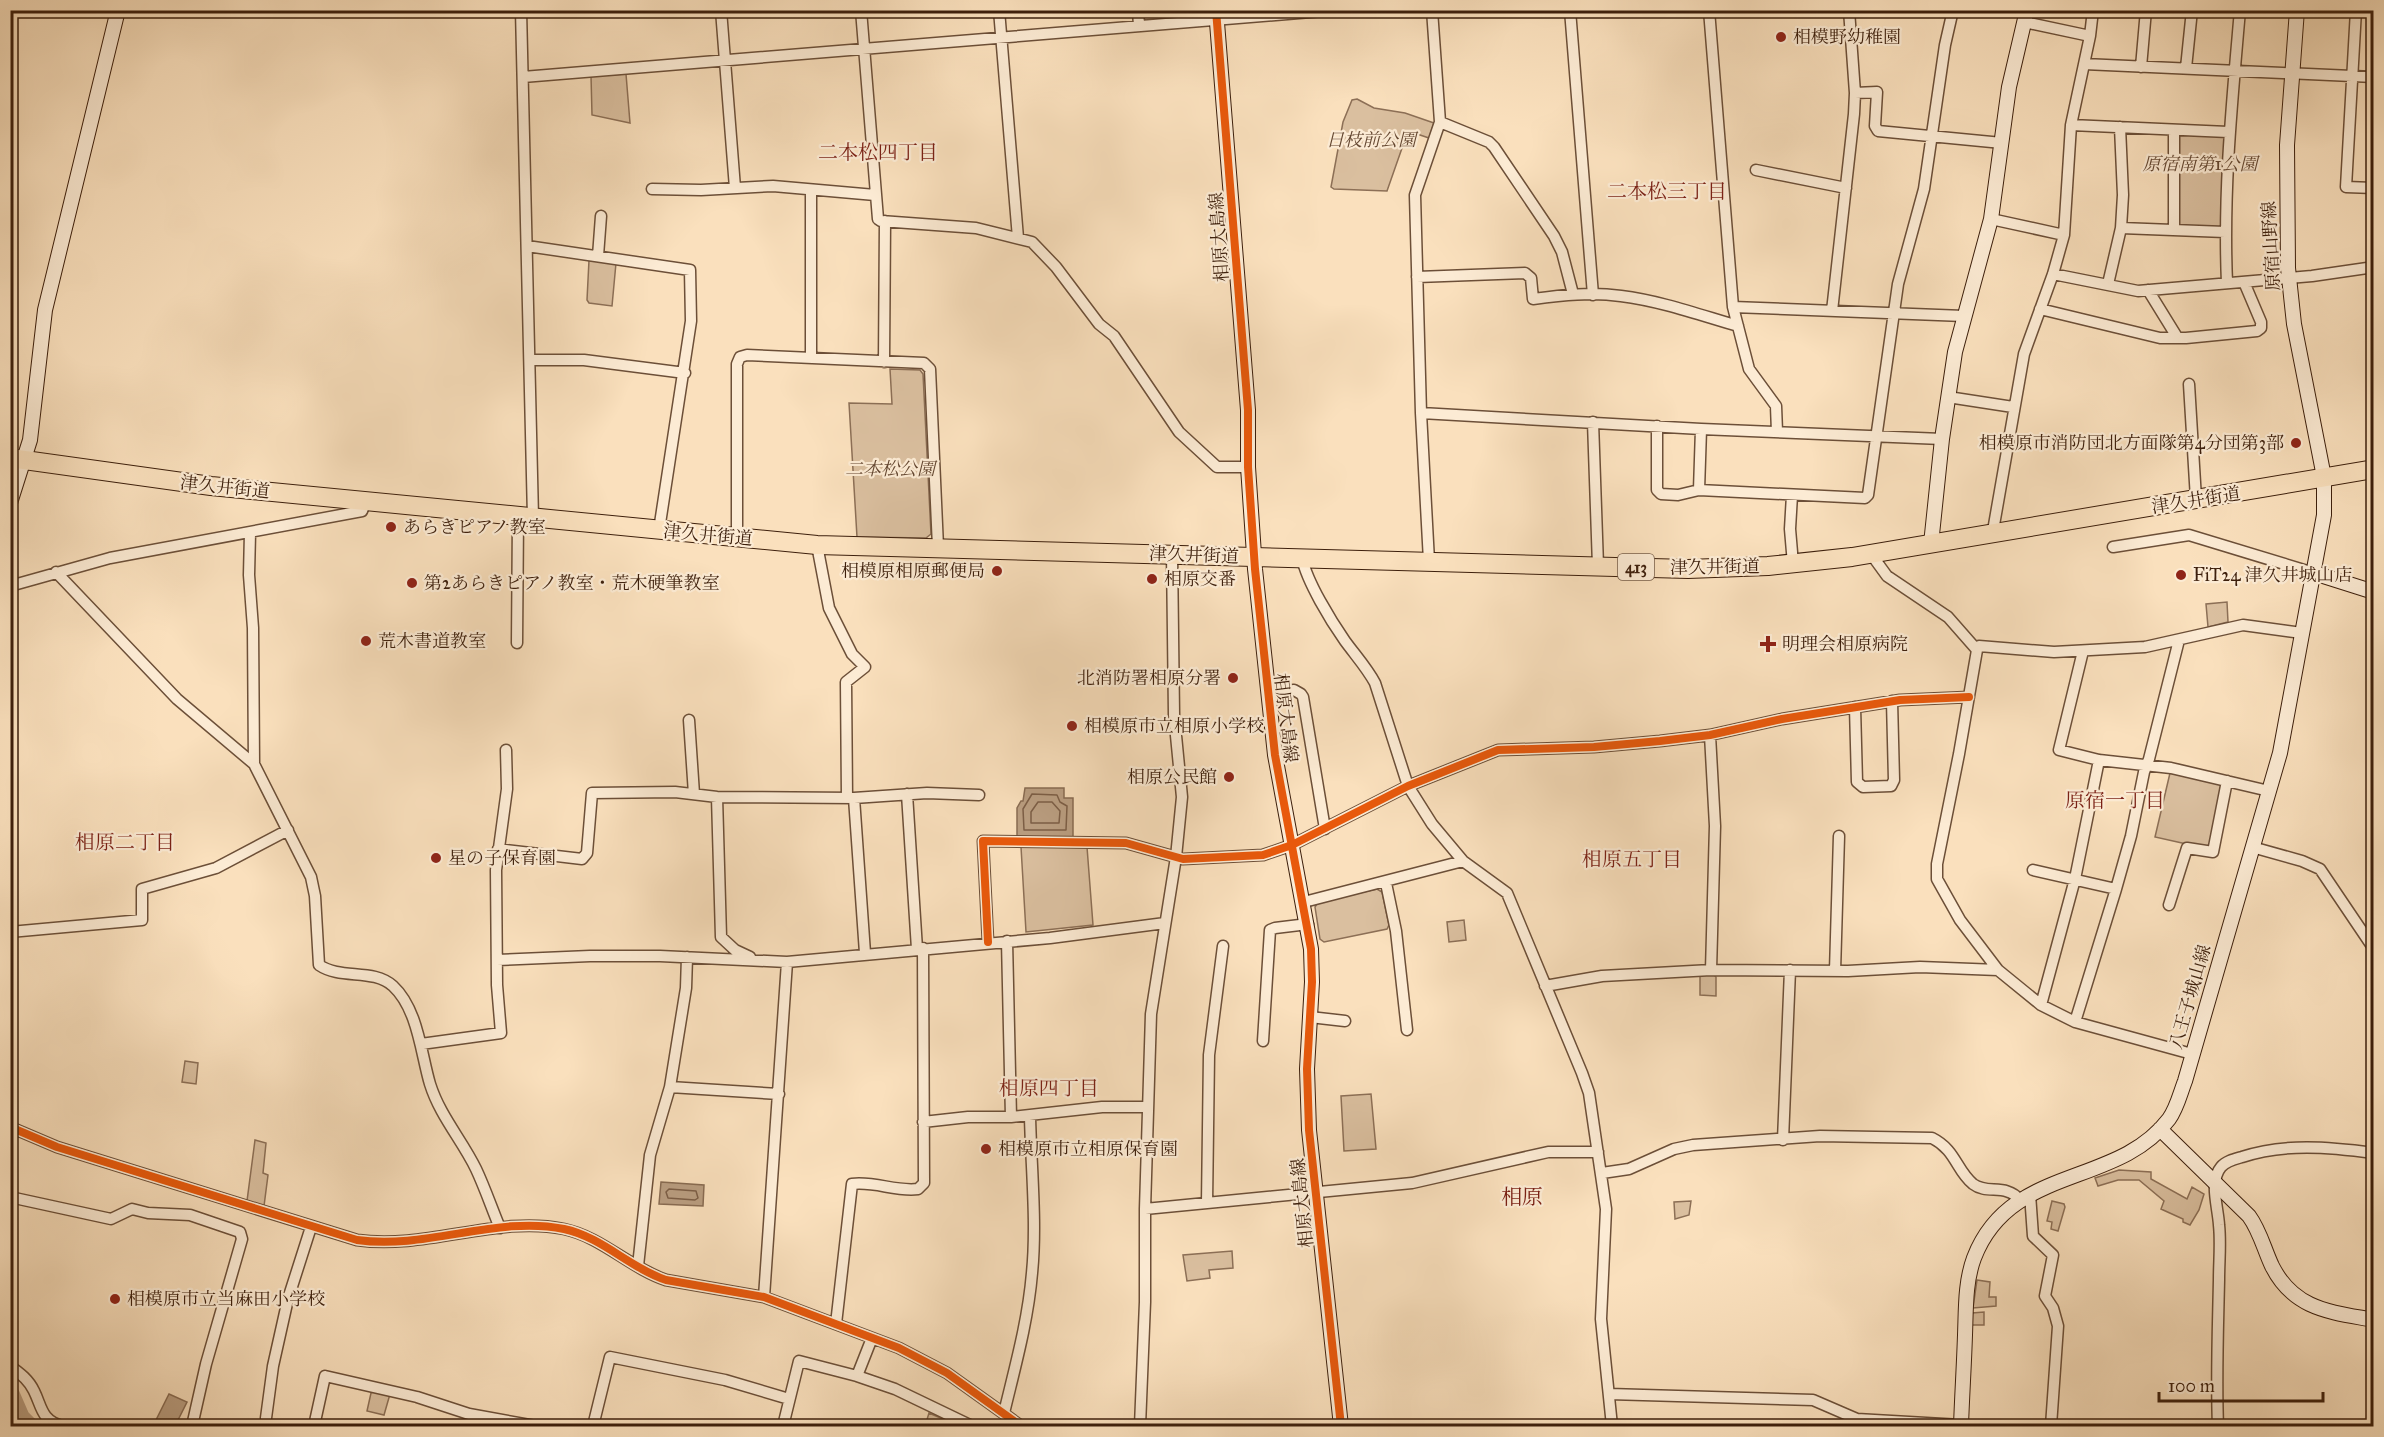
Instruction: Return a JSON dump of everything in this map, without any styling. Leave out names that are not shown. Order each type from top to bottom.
[{"type":"highway","name":"津久井街道","points":[[17,459],[211,486],[817,545],[1712,569],[1793,564],[1871,554],[2373,469]]},
{"type":"street","points":[[10,503],[17,459],[30,440],[45,310],[118,10]]},
{"type":"street","points":[[517,643],[526,517],[530,360],[521,10]]},
{"type":"street","points":[[721,10],[735,188]]},
{"type":"street","points":[[861,10],[876,215],[881,221],[976,228],[1032,242],[1056,267],[1099,324],[1114,336],[1188,442],[1217,467],[1248,467]]},
{"type":"street","points":[[999,10],[1018,238]]},
{"type":"street","points":[[1137,10],[1139,26]]},
{"type":"street","points":[[523,76],[1139,26],[1216,15],[1335,10]]},
{"type":"street","points":[[1429,561],[1421,413],[1415,195],[1440,122],[1432,10]]},
{"type":"street","points":[[1570,10],[1593,294]]},
{"type":"street","points":[[1709,10],[1733,306],[1749,369],[1776,406],[1777,432]]},
{"type":"street","points":[[1832,310],[1855,93],[1849,10]]},
{"type":"street","points":[[1657,426],[1657,490],[1661,494],[1699,490],[1865,498],[1870,491],[1901,270],[1924,189],[1945,45],[1953,10]]},
{"type":"street","points":[[1994,533],[2013,407],[2024,354],[2053,274],[2064,235],[2071,125],[2090,36],[2093,10]]},
{"type":"street","points":[[2140,67],[2146,10]]},
{"type":"street","points":[[2186,68],[2192,10]]},
{"type":"street","points":[[2227,283],[2225,232],[2228,132],[2240,10]]},
{"type":"street","name":"原宿山野線","points":[[2297,10],[2291,73],[2286,184],[2289,278],[2294,324],[2324,477]]},
{"type":"street","points":[[2356,10],[2346,187],[2373,188]]},
{"type":"street","name":"相原大島線","points":[[1216,15],[1248,411],[1248,467],[1254,557],[1275,756],[1308,924],[1312,963],[1307,1091],[1341,1426]]},
{"type":"street","points":[[1931,544],[1942,439],[1955,352],[1991,219],[2009,87],[2025,16],[2090,36]]},
{"type":"street","points":[[2084,64],[2373,77]]},
{"type":"street","points":[[1855,93],[1877,92],[1875,126],[1878,131],[2002,143]]},
{"type":"street","points":[[1440,122],[1489,142],[1494,147],[1554,236],[1562,252],[1573,294]]},
{"type":"street","points":[[2071,125],[2228,132]]},
{"type":"street","points":[[2108,284],[2121,228],[2123,195],[2120,127]]},
{"type":"street","points":[[2174,130],[2174,230]]},
{"type":"street","points":[[1756,170],[1846,188]]},
{"type":"street","points":[[652,189],[701,190],[773,186],[875,195]]},
{"type":"street","points":[[811,190],[811,358]]},
{"type":"street","points":[[598,256],[602,216]]},
{"type":"street","points":[[1991,219],[2064,235]]},
{"type":"street","points":[[884,362],[885,221]]},
{"type":"street","points":[[2121,228],[2225,232]]},
{"type":"street","points":[[527,246],[690,270],[692,321],[659,530]]},
{"type":"street","points":[[2053,274],[2138,291],[2289,278],[2373,267]]},
{"type":"street","points":[[1417,277],[1525,273],[1531,278],[1533,299],[1593,294],[1647,301],[1738,326]]},
{"type":"street","points":[[2040,309],[2160,338],[2260,330],[2261,322],[2244,282]]},
{"type":"street","points":[[2148,290],[2177,337]]},
{"type":"street","points":[[1733,306],[1964,316]]},
{"type":"street","points":[[737,538],[737,361],[741,356],[747,355],[924,363],[930,369],[938,547]]},
{"type":"street","points":[[530,360],[584,360],[685,373]]},
{"type":"street","points":[[2189,384],[2196,499]]},
{"type":"street","points":[[1948,397],[2013,407]]},
{"type":"street","points":[[1421,413],[1701,429],[1942,439]]},
{"type":"street","points":[[1593,422],[1598,566]]},
{"type":"street","points":[[1699,490],[1701,429]]},
{"type":"street","name":"八王子城山線","points":[[1961,1426],[1966,1312],[1972,1266],[1988,1233],[1997,1221],[2025,1197],[2129,1153],[2160,1130],[2177,1103],[2280,753],[2324,515],[2324,477]]},
{"type":"street","points":[[1792,495],[1790,529],[1793,564]]},
{"type":"street","points":[[10,586],[110,558],[362,511],[366,501]]},
{"type":"street","points":[[250,533],[254,764]]},
{"type":"street","points":[[2113,547],[2189,535],[2373,592]]},
{"type":"street","points":[[817,545],[829,608],[852,654],[865,667],[846,682],[851,798],[865,953]]},
{"type":"street","points":[[1140,1426],[1145,1310],[1144,1209],[1151,1014],[1176,857],[1182,797],[1174,715],[1172,554]]},
{"type":"street","points":[[1871,554],[1887,576],[1948,617],[1977,650]]},
{"type":"street","points":[[1302,558],[1305,571],[1344,639],[1368,669],[1375,683],[1408,786],[1432,824],[1463,861],[1507,893],[1589,1093],[1602,1173],[1607,1229],[1601,1319],[1612,1426]]},
{"type":"street","points":[[56,572],[177,699],[254,764],[311,877],[315,896],[319,965],[330,970],[382,978],[394,987],[406,1003],[421,1044],[430,1084],[441,1110],[476,1168],[500,1228]]},
{"type":"street","points":[[2192,1054],[2075,1022],[2041,1005],[1998,970],[1960,920],[1937,879],[1937,864],[1977,650],[1979,646],[2054,651],[2145,647],[2243,625],[2302,633]]},
{"type":"street","points":[[2075,1022],[2116,889],[2179,640]]},
{"type":"street","points":[[2083,651],[2059,748],[2061,751],[2099,760],[2171,768],[2269,791]]},
{"type":"street","points":[[1268,693],[1294,690],[1301,693],[1325,829]]},
{"type":"street","points":[[988,942],[983,841],[1126,843],[1176,857],[1196,860],[1263,855],[1292,845],[1408,786],[1498,750],[1608,746],[1710,735],[1782,719],[1892,701],[1969,697]]},
{"type":"street","points":[[1855,707],[1857,782],[1863,787],[1891,786],[1894,780],[1892,701]]},
{"type":"street","points":[[689,720],[694,794]]},
{"type":"street","points":[[1710,735],[1715,826],[1711,970]]},
{"type":"street","points":[[421,1044],[501,1033],[496,910],[498,849],[507,789],[506,750]]},
{"type":"street","points":[[2041,1005],[2075,879],[2099,760]]},
{"type":"street","points":[[2169,905],[2187,848],[2213,852],[2227,781]]},
{"type":"street","points":[[498,849],[582,859],[587,854],[592,793],[851,798],[907,794],[979,795]]},
{"type":"street","points":[[836,1324],[850,1187],[855,1183],[879,1184],[900,1189],[921,1188],[924,1183],[920,949],[907,794]]},
{"type":"street","points":[[717,797],[721,937],[740,953],[765,960]]},
{"type":"street","points":[[10,932],[142,920],[142,889],[216,868],[288,830]]},
{"type":"street","points":[[1834,971],[1839,836]]},
{"type":"street","points":[[2252,847],[2302,861],[2320,869],[2373,950]]},
{"type":"street","points":[[1304,902],[1386,883],[1463,861]]},
{"type":"street","points":[[2033,870],[2116,889]]},
{"type":"street","points":[[1386,883],[1396,931],[1407,1029]]},
{"type":"street","points":[[497,960],[590,956],[687,957],[787,962],[1165,923]]},
{"type":"street","points":[[1263,1041],[1270,930],[1308,924]]},
{"type":"street","points":[[1007,941],[1011,1117]]},
{"type":"street","points":[[1207,1203],[1209,1055],[1223,946]]},
{"type":"street","points":[[638,1266],[650,1155],[670,1087],[686,988],[687,957]]},
{"type":"street","points":[[764,1297],[787,962]]},
{"type":"street","points":[[1545,986],[1602,976],[1711,970],[1834,971],[1920,968],[1998,970]]},
{"type":"street","points":[[1783,1140],[1790,970]]},
{"type":"street","points":[[1310,1017],[1345,1021]]},
{"type":"street","points":[[670,1087],[779,1094]]},
{"type":"street","points":[[923,1122],[968,1117],[1030,1116],[1101,1107],[1148,1107]]},
{"type":"street","points":[[1004,1413],[1022,1338],[1032,1274],[1030,1116]]},
{"type":"street","points":[[10,1142],[12,1127],[57,1146],[357,1240],[387,1243],[531,1225],[565,1229],[587,1237],[666,1280],[764,1297],[929,1362],[1021,1426]]},
{"type":"street","points":[[2160,1130],[2240,1206],[2257,1227],[2272,1266],[2289,1291],[2297,1298],[2319,1309],[2373,1320]]},
{"type":"street","points":[[1602,1173],[1629,1168],[1674,1149],[1693,1145],[1842,1136],[1932,1138],[1947,1148],[1972,1184],[1981,1188],[2010,1191],[2025,1197],[2033,1236],[2053,1256],[2045,1291],[2058,1326],[2050,1426]]},
{"type":"street","points":[[2218,1426],[2216,1386],[2220,1241],[2214,1182],[2220,1168],[2224,1164],[2262,1151],[2303,1147],[2373,1153]]},
{"type":"street","points":[[1144,1209],[1412,1183],[1548,1152],[1598,1152]]},
{"type":"street","points":[[10,1197],[111,1219],[132,1209],[148,1213],[190,1215],[240,1232],[242,1239],[206,1364],[192,1426]]},
{"type":"street","points":[[266,1418],[273,1366],[288,1299],[312,1227]]},
{"type":"street","points":[[857,1376],[872,1338]]},
{"type":"street","points":[[593,1426],[610,1357],[725,1380],[789,1399]]},
{"type":"street","points":[[783,1426],[799,1361],[896,1389],[972,1426]]},
{"type":"street","points":[[10,1366],[33,1388],[43,1415],[52,1423],[62,1426]]},
{"type":"street","points":[[314,1426],[325,1376],[417,1397],[469,1414],[535,1426]]},
{"type":"street","points":[[1609,1394],[1813,1400],[1857,1419],[1961,1426]]},
{"type":"street","points":[[94,1426],[105,1426]]},
{"type":"green space","points":[[626,74],[630,123],[592,115],[591,76]]},
{"type":"green space","name":"日枝前公園","points":[[1357,99],[1374,108],[1405,113],[1434,123],[1429,138],[1408,131],[1387,191],[1331,187],[1343,122],[1352,100]]},
{"type":"green space","name":"原宿南第1公園","points":[[2174,130],[2228,132],[2225,232],[2174,230]]},
{"type":"green space","points":[[589,260],[616,263],[612,306],[589,303],[587,300]]},
{"type":"green space","name":"二本松公園","points":[[890,369],[920,370],[923,374],[931,534],[926,538],[857,537],[849,403],[892,404]]},
{"type":"green space","points":[[2227,602],[2228,622],[2208,627],[2206,604]]},
{"type":"green space","points":[[2170,773],[2222,784],[2209,849],[2155,837]]},
{"type":"green space","points":[[1021,847],[1087,847],[1093,925],[1026,932]]},
{"type":"green space","points":[[1377,889],[1382,892],[1389,925],[1387,929],[1324,942],[1320,939],[1315,907],[1318,902]]},
{"type":"green space","points":[[1464,920],[1466,940],[1449,942],[1447,922]]},
{"type":"green space","points":[[1700,974],[1713,974],[1716,977],[1716,996],[1700,995]]},
{"type":"green space","points":[[185,1061],[198,1063],[196,1084],[182,1082]]},
{"type":"green space","points":[[1371,1094],[1376,1149],[1344,1151],[1341,1096]]},
{"type":"green space","points":[[255,1140],[266,1143],[263,1173],[268,1175],[264,1206],[247,1201]]},
{"type":"green space","points":[[2119,1170],[2151,1172],[2151,1179],[2187,1199],[2192,1187],[2204,1194],[2199,1210],[2190,1225],[2183,1222],[2183,1219],[2161,1209],[2164,1201],[2139,1180],[2118,1180],[2098,1186],[2095,1178]]},
{"type":"green space","points":[[1691,1201],[1689,1215],[1675,1219],[1674,1202]]},
{"type":"green space","points":[[2052,1201],[2064,1204],[2065,1207],[2058,1231],[2051,1229],[2052,1222],[2047,1221]]},
{"type":"green space","points":[[1232,1251],[1233,1268],[1209,1270],[1210,1278],[1187,1281],[1183,1255]]},
{"type":"green space","points":[[1977,1280],[1990,1282],[1989,1297],[1996,1297],[1996,1306],[1973,1308]]},
{"type":"green space","points":[[1984,1312],[1984,1325],[1972,1325],[1972,1313]]},
{"type":"green space","points":[[375,1391],[390,1394],[384,1415],[367,1411],[371,1393]]},
{"type":"green space","points":[[929,1413],[959,1426],[925,1426]]},
{"type":"water","points":[[1025,788],[1064,788],[1064,798],[1073,798],[1073,837],[1017,837],[1017,808],[1023,801]]},
{"type":"water","points":[[661,1182],[704,1185],[703,1206],[659,1204]]},
{"type":"water","points":[[169,1394],[187,1402],[175,1426],[153,1426]]},
{"type":"waterway","points":[[10,1395],[20,1418],[28,1426]]},
{"type":"cycle path","points":[[1216,10],[1248,410],[1248,467],[1255,569],[1275,755],[1311,949],[1312,982],[1307,1069],[1309,1130],[1341,1426]]},
{"type":"cycle path","points":[[988,942],[983,841],[1126,843],[1183,859],[1263,855],[1292,845],[1408,786],[1498,750],[1594,747],[1660,741],[1710,735],[1782,719],[1900,700],[1969,697]]},
{"type":"cycle path","points":[[10,1127],[57,1147],[357,1240],[409,1241],[513,1226],[539,1226],[578,1233],[666,1280],[764,1297],[899,1348],[947,1373],[1021,1426]]},
{"type":"place","name":"相模野幼稚園","points":[[1781,37]]},
{"type":"place","name":"相模原市消防団北方面隊第4分団第3部","points":[[2296,443]]},
{"type":"place","name":"あらきピアノ教室","points":[[391,527]]},
{"type":"place","name":"相模原相原郵便局","points":[[997,571]]},
{"type":"place","name":"FiT24 津久井城山店","points":[[2181,575]]},
{"type":"place","name":"相原交番","points":[[1152,579]]},
{"type":"place","name":"第2あらきピアノ教室・荒木硬筆教室","points":[[412,583]]},
{"type":"place","name":"荒木書道教室","points":[[366,641]]},
{"type":"place","name":"明理会相原病院","points":[[1768,644]]},
{"type":"place","name":"北消防署相原分署","points":[[1233,678]]},
{"type":"place","name":"相模原市立相原小学校","points":[[1072,726]]},
{"type":"place","name":"相原公民館","points":[[1229,777]]},
{"type":"place","name":"星の子保育園","points":[[436,858]]},
{"type":"place","name":"相模原市立相原保育園","points":[[986,1149]]},
{"type":"place","name":"相模原市立当麻田小学校","points":[[115,1299]]},
{"type":"district","name":"二本松四丁目","points":[[878,152]]},
{"type":"district","name":"二本松三丁目","points":[[1667,191]]},
{"type":"district","name":"原宿一丁目","points":[[2115,800]]},
{"type":"district","name":"相原二丁目","points":[[125,842]]},
{"type":"district","name":"相原五丁目","points":[[1632,859]]},
{"type":"district","name":"相原四丁目","points":[[1049,1088]]},
{"type":"district","name":"相原","points":[[1522,1197]]}]
